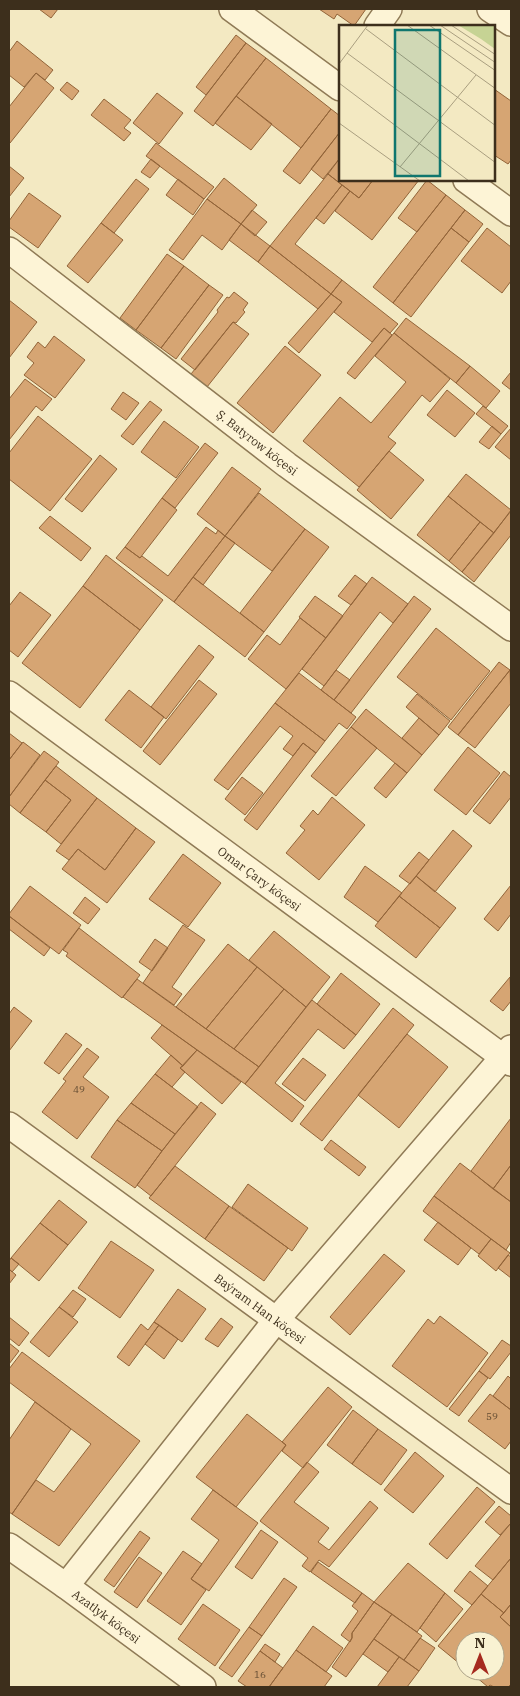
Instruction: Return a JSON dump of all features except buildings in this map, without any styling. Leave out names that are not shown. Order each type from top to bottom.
[{"type":"street","points":[[232,9],[339,84]]},
{"type":"street","points":[[378,25],[389,9]]},
{"type":"street","points":[[490,9],[511,23]]},
{"type":"street","points":[[467,181],[511,213]]},
{"type":"street","name":"Ş. Batyrow köçesi","points":[[9,250],[286,465],[511,628]]},
{"type":"street","name":"Omar Çary köçesi","points":[[9,694],[509,1056]]},
{"type":"street","points":[[66,1586],[277,1319],[509,1056]]},
{"type":"street","name":"Baýram Han köçesi","points":[[9,1125],[511,1491]]},
{"type":"street","name":"Azatlyk köçesi","points":[[9,1546],[203,1687]]}]
